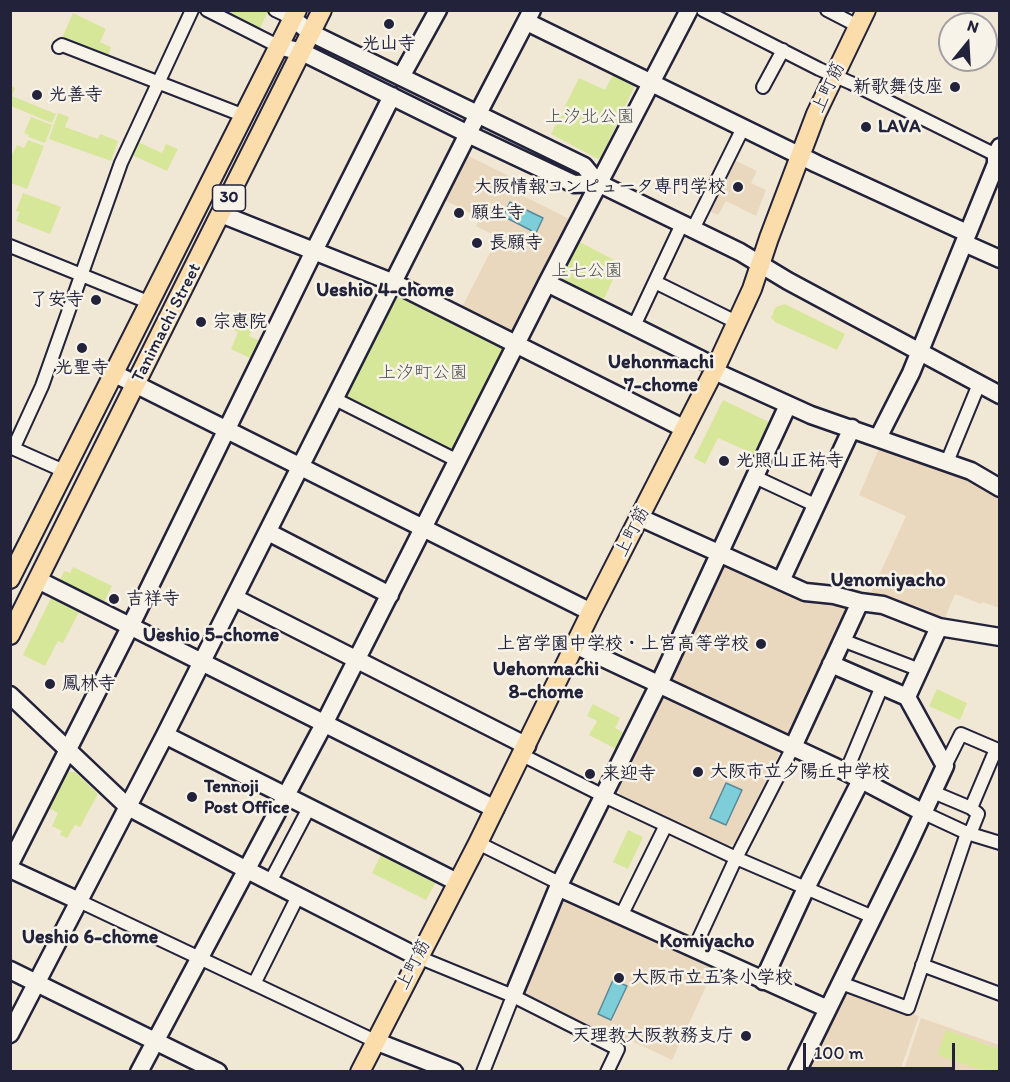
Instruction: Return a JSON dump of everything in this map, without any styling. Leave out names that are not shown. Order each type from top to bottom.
[{"type":"main road","name":"Tanimachi Street","points":[[10,635],[322,10]]},
{"type":"main road","name":"Tanimachi Street","points":[[10,579],[242,115],[295,14]]},
{"type":"main road","name":"上町筋","points":[[360,1071],[478,843],[591,612],[715,369],[752,289],[816,114],[862,18]]},
{"type":"street","points":[[64,471],[12,447],[42,386],[121,163],[192,10]]},
{"type":"street","points":[[207,10],[278,46],[302,52],[574,184],[598,183]]},
{"type":"street","points":[[275,10],[295,14],[311,33],[584,166],[598,183],[760,263],[788,281],[999,395]]},
{"type":"street","points":[[401,78],[438,10]]},
{"type":"street","points":[[139,1071],[324,724],[598,183],[689,10]]},
{"type":"street","points":[[703,10],[834,76],[998,153],[996,164],[911,373],[878,438]]},
{"type":"street","points":[[827,10],[862,18]]},
{"type":"street","points":[[10,1034],[235,598],[468,134],[530,16],[650,83],[965,238],[999,258]]},
{"type":"street","points":[[59,47],[62,45],[242,115]]},
{"type":"street","points":[[764,87],[783,50]]},
{"type":"street","points":[[392,96],[10,867],[375,1041],[454,1071]]},
{"type":"street","points":[[634,326],[656,282],[743,128]]},
{"type":"street","points":[[221,214],[393,283],[685,429]]},
{"type":"street","points":[[10,246],[148,302]]},
{"type":"street","points":[[656,282],[736,322]]},
{"type":"street","points":[[547,283],[788,405],[972,471],[999,488]]},
{"type":"street","points":[[113,373],[591,612]]},
{"type":"street","points":[[947,462],[978,384]]},
{"type":"street","points":[[335,399],[458,461]]},
{"type":"street","points":[[483,1071],[559,885],[659,684],[788,405]]},
{"type":"street","points":[[781,581],[852,428]]},
{"type":"street","points":[[755,477],[817,506]]},
{"type":"street","points":[[640,518],[806,592],[834,594],[860,602],[883,605],[939,627],[999,637]]},
{"type":"street","points":[[268,532],[390,595]]},
{"type":"street","points":[[38,580],[495,809]]},
{"type":"street","points":[[235,598],[357,660],[604,796],[736,858],[873,917]]},
{"type":"street","points":[[694,949],[736,858],[794,747],[860,602]]},
{"type":"street","points":[[907,697],[939,627]]},
{"type":"street","points":[[842,640],[920,670]]},
{"type":"street","points":[[575,645],[846,772],[968,834],[999,843]]},
{"type":"street","points":[[831,664],[907,697],[945,766]]},
{"type":"street","points":[[846,772],[882,686]]},
{"type":"street","points":[[10,695],[128,807],[418,957],[513,996],[618,1049],[607,1071]]},
{"type":"street","points":[[797,1071],[961,734],[996,749],[971,808]]},
{"type":"street","points":[[165,735],[457,882]]},
{"type":"street","points":[[763,981],[806,888],[861,780]]},
{"type":"street","points":[[841,983],[908,1008],[968,834],[978,814],[971,808],[933,792]]},
{"type":"street","points":[[270,882],[309,807]]},
{"type":"street","points":[[621,916],[666,825]]},
{"type":"street","points":[[478,843],[553,880],[564,890],[828,1009]]},
{"type":"street","points":[[254,984],[298,896]]},
{"type":"street","points":[[922,965],[999,994]]},
{"type":"street","points":[[10,970],[218,1071]]},
{"type":"shaded area","points":[[467,155],[515,179],[510,189],[569,219],[515,332],[462,307],[498,237],[476,226],[480,218],[444,200]]},
{"type":"shaded area","name":"大阪情報コンピュータ専門学校","points":[[732,159],[757,171],[751,183],[766,190],[756,216],[726,201],[718,215],[707,210]]},
{"type":"shaded area","points":[[881,444],[971,477],[999,495],[999,608],[955,594],[944,620],[870,595],[906,516],[859,495]]},
{"type":"shaded area","name":"上宮学園中学校・上宮高等学校","points":[[728,566],[847,604],[851,608],[792,736],[786,738],[672,685],[670,679],[722,567]]},
{"type":"shaded area","name":"大阪市立夕陽丘中学校","points":[[665,696],[777,750],[779,755],[734,844],[727,846],[620,795],[618,790],[659,700]]},
{"type":"shaded area","name":"大阪市立五条小学校","points":[[567,897],[716,965],[672,1060],[621,1036],[617,1044],[526,996],[524,991],[560,900]]},
{"type":"shaded area","points":[[844,989],[919,1016],[900,1071],[804,1072]]},
{"type":"shaded area","points":[[921,1018],[999,1045],[999,1071],[903,1072]]},
{"type":"green space","points":[[219,11],[268,11],[260,29]]},
{"type":"green space","points":[[73,13],[106,29],[100,42],[111,47],[108,56],[62,38]]},
{"type":"green space","name":"上汐北公園","points":[[613,75],[635,85],[601,157],[598,159],[551,134],[579,78],[605,90]]},
{"type":"green space","points":[[11,86],[15,88],[12,96],[56,114],[52,123],[11,106]]},
{"type":"green space","points":[[58,113],[69,117],[65,127],[98,139],[100,134],[118,141],[111,161],[49,139]]},
{"type":"green space","points":[[31,117],[52,125],[45,143],[28,137],[29,135],[24,133]]},
{"type":"green space","points":[[28,140],[44,146],[27,189],[11,183],[10,159],[17,145],[24,148]]},
{"type":"green space","points":[[138,142],[162,153],[166,144],[178,149],[167,171],[132,155]]},
{"type":"green space","points":[[23,193],[61,207],[50,234],[16,221],[20,212],[16,211]]},
{"type":"green space","name":"上七公園","points":[[576,240],[618,262],[614,272],[616,273],[602,303],[558,281],[557,277]]},
{"type":"green space","name":"上汐町公園","points":[[400,296],[501,348],[504,354],[457,450],[451,452],[347,399],[345,393],[394,299]]},
{"type":"green space","points":[[785,304],[845,334],[837,350],[775,322],[771,318],[774,310]]},
{"type":"green space","points":[[237,310],[257,319],[249,336],[260,341],[252,359],[231,349],[238,332],[229,328]]},
{"type":"green space","points":[[723,400],[773,424],[766,438],[762,437],[754,454],[718,438],[705,464],[694,458]]},
{"type":"green space","points":[[73,567],[112,586],[103,604],[59,582],[64,571],[70,573]]},
{"type":"green space","points":[[51,598],[79,612],[63,643],[58,641],[45,666],[23,655]]},
{"type":"green space","points":[[937,689],[967,703],[960,720],[929,706]]},
{"type":"green space","points":[[593,704],[620,718],[615,728],[628,735],[620,751],[589,735],[597,721],[587,716]]},
{"type":"green space","points":[[68,772],[75,772],[98,794],[80,827],[75,825],[67,838],[60,835],[62,831],[52,826],[58,813],[48,808]]},
{"type":"green space","points":[[628,830],[643,837],[628,869],[613,862]]},
{"type":"green space","points":[[383,851],[434,878],[436,882],[426,900],[372,873]]},
{"type":"green space","points":[[946,1030],[999,1049],[999,1071],[985,1071],[937,1055]]},
{"type":"water","points":[[510,202],[543,218],[536,233],[503,216]]},
{"type":"water","points":[[726,783],[742,790],[726,825],[710,818]]},
{"type":"water","points":[[613,980],[627,986],[611,1020],[598,1014]]},
{"type":"place","name":"光山寺","points":[[389,24]]},
{"type":"place","name":"新歌舞伎座","points":[[955,87]]},
{"type":"place","name":"光善寺","points":[[37,95]]},
{"type":"place","name":"LAVA","points":[[866,127]]},
{"type":"place","name":"大阪情報コンピュータ専門学校","points":[[738,187]]},
{"type":"place","name":"願生寺","points":[[459,213]]},
{"type":"place","name":"長願寺","points":[[477,243]]},
{"type":"place","name":"了安寺","points":[[96,300]]},
{"type":"place","name":"宗恵院","points":[[201,322]]},
{"type":"place","name":"光聖寺","points":[[82,348]]},
{"type":"place","name":"光照山正祐寺","points":[[724,461]]},
{"type":"place","name":"吉祥寺","points":[[114,599]]},
{"type":"place","name":"上宮学園中学校・上宮高等学校","points":[[761,644]]},
{"type":"place","name":"鳳林寺","points":[[50,684]]},
{"type":"place","name":"大阪市立夕陽丘中学校","points":[[698,772]]},
{"type":"place","name":"来迎寺","points":[[590,774]]},
{"type":"place","name":"Tennoji Post Office","points":[[192,797]]},
{"type":"place","name":"大阪市立五条小学校","points":[[619,978]]},
{"type":"place","name":"天理教大阪教務支庁","points":[[746,1036]]},
{"type":"district","name":"Ueshio 4-chome","points":[[385,291]]},
{"type":"district","name":"Uehonmachi 7-chome","points":[[661,374]]},
{"type":"district","name":"Uenomiyacho","points":[[888,581]]},
{"type":"district","name":"Ueshio 5-chome","points":[[211,636]]},
{"type":"district","name":"Uehonmachi 8-chome","points":[[546,682]]},
{"type":"district","name":"Ueshio 6-chome","points":[[90,938]]},
{"type":"district","name":"Komiyacho","points":[[707,942]]}]
